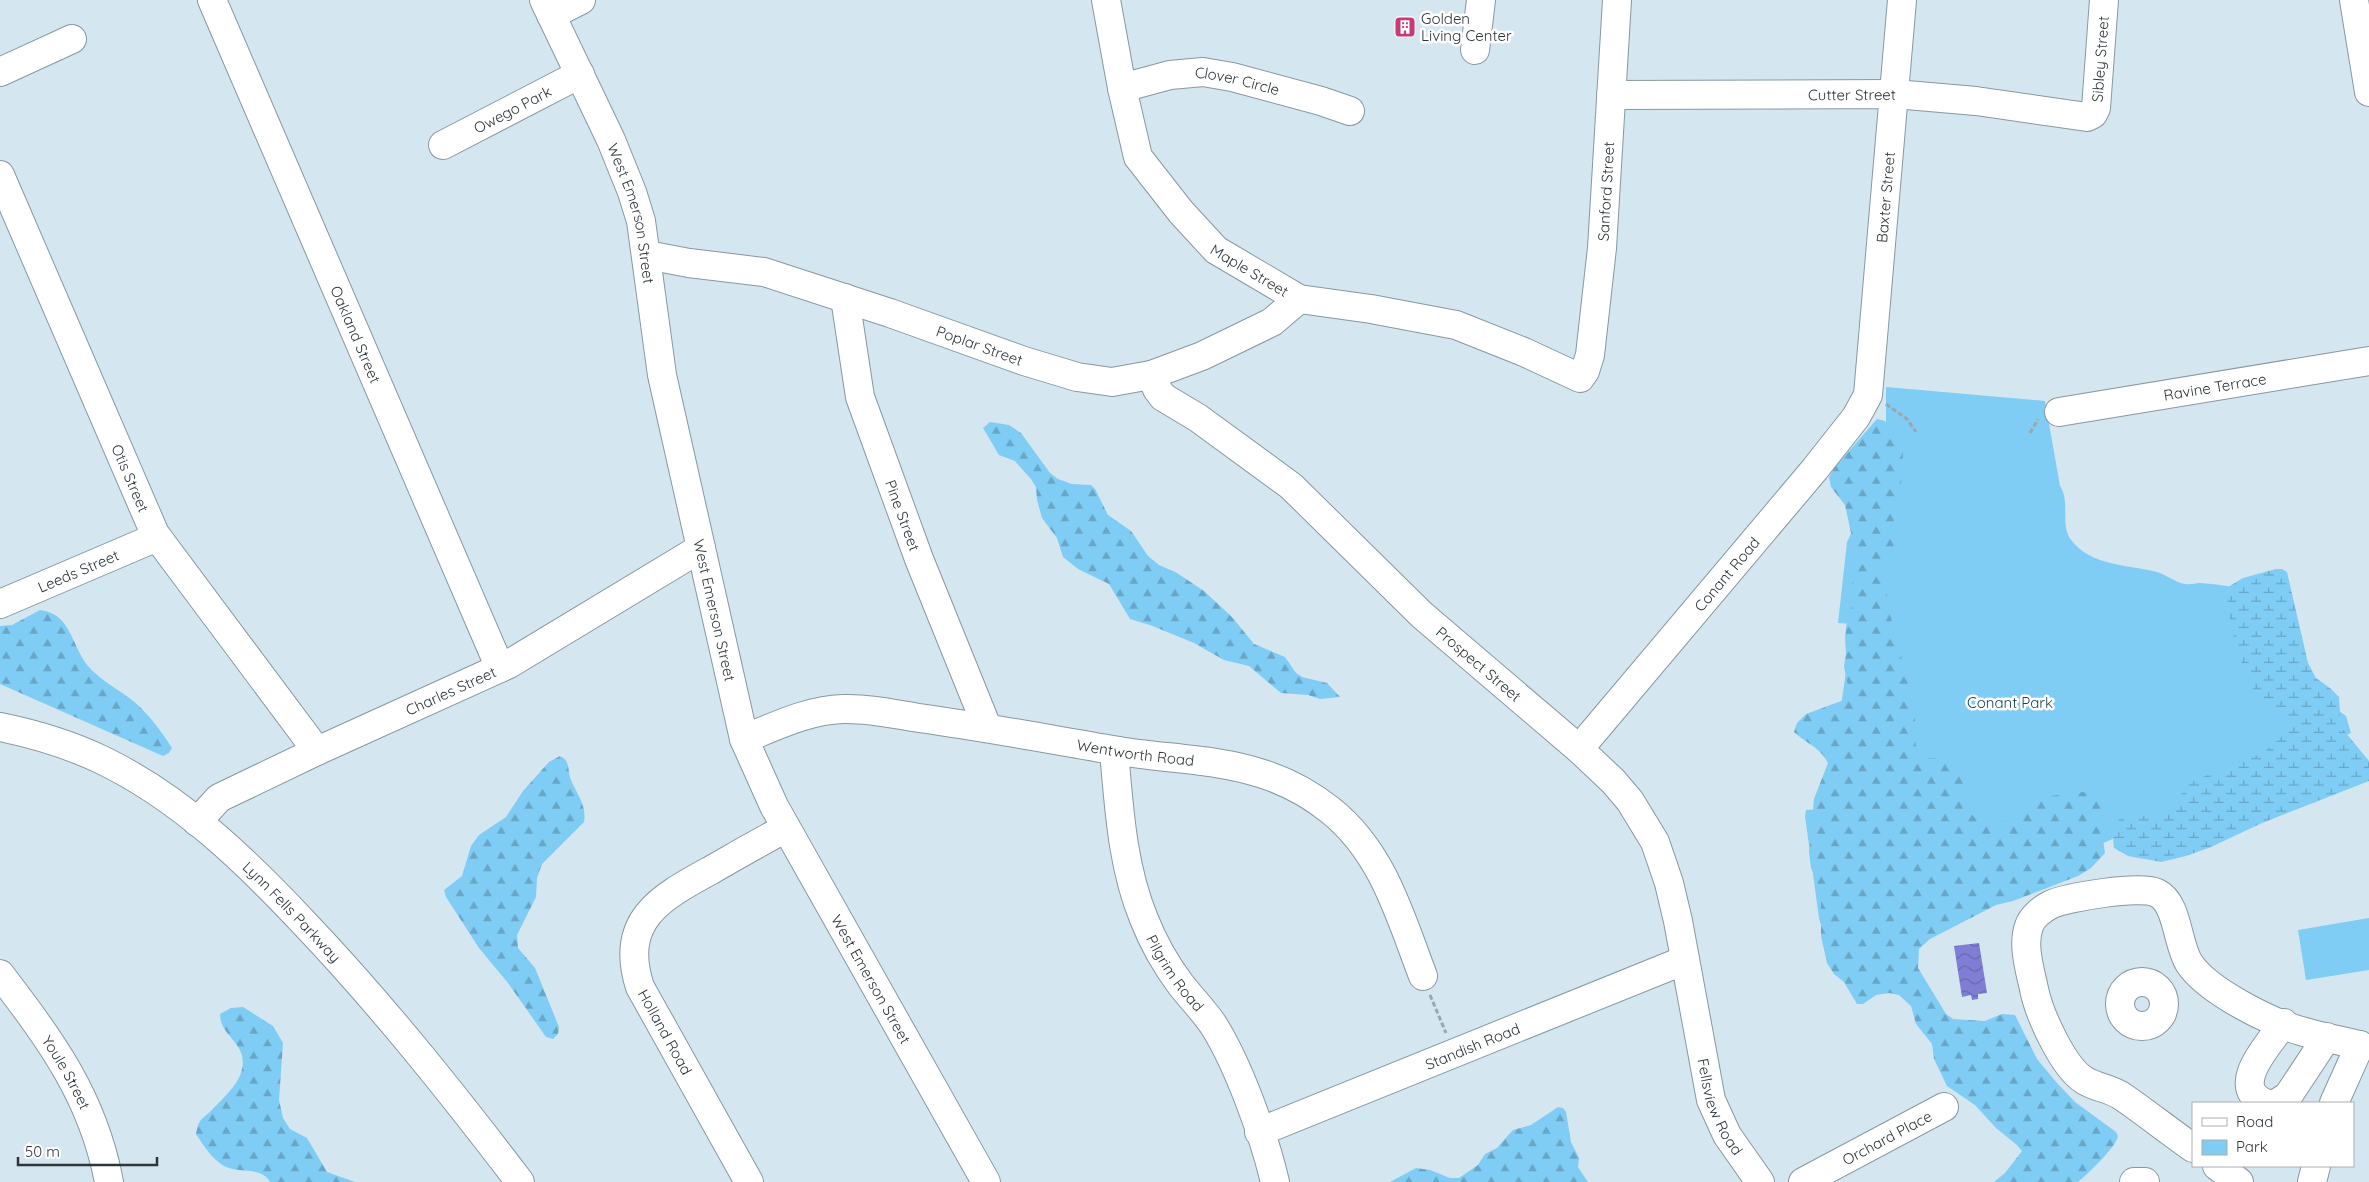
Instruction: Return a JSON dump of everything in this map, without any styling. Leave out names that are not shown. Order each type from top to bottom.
[{"type":"street","name":"Oakland Street","points":[[212,0],[500,668]]},
{"type":"street","points":[[548,8],[581,0]]},
{"type":"street","name":"Maple Street","points":[[1106,0],[1122,88],[1138,157],[1181,212],[1216,250],[1299,299],[1371,309],[1456,325],[1524,352],[1580,378]]},
{"type":"street","points":[[1475,50],[1481,0]]},
{"type":"street","name":"Sanford Street","points":[[1580,378],[1590,355],[1602,248],[1618,0]]},
{"type":"street","name":"Baxter Street","points":[[1868,395],[1902,0]]},
{"type":"street","name":"Sibley Street","points":[[2092,116],[2096,108],[2104,0]]},
{"type":"street","points":[[2354,0],[2369,92]]},
{"type":"street","name":"West Emerson Street","points":[[548,8],[612,140],[641,220],[662,375],[744,739],[764,786],[786,828],[986,1182]]},
{"type":"street","points":[[0,72],[72,39]]},
{"type":"street","name":"Clover Circle","points":[[1122,88],[1170,75],[1203,72],[1232,76],[1350,111]]},
{"type":"street","name":"Owego Park","points":[[443,144],[580,74]]},
{"type":"street","name":"Cutter Street","points":[[1611,95],[1895,94],[1976,101],[2083,117],[2092,116]]},
{"type":"street","name":"Otis Street","points":[[0,175],[157,537],[317,751]]},
{"type":"street","name":"Poplar Street","points":[[647,255],[688,263],[758,270],[845,298],[1024,361],[1077,377],[1112,382],[1151,375],[1195,359],[1251,333],[1279,317],[1299,299]]},
{"type":"street","name":"Pine Street","points":[[845,298],[860,396],[920,559],[987,727]]},
{"type":"street","name":"Ravine Terrace","points":[[2059,412],[2369,361]]},
{"type":"street","name":"Prospect Street","points":[[1151,375],[1162,397],[1198,418],[1291,486],[1428,621],[1579,749],[1622,791],[1638,812],[1655,842],[1664,865],[1674,900],[1696,1024]]},
{"type":"street","name":"Conant Road","points":[[1579,749],[1815,469],[1856,417],[1868,395]]},
{"type":"street","name":"Leeds Street","points":[[0,604],[157,537]]},
{"type":"street","name":"Charles Street","points":[[196,822],[219,798],[317,751],[500,668],[701,548]]},
{"type":"street","name":"Wentworth Road","points":[[744,739],[795,718],[843,709],[987,727],[1114,751],[1183,758],[1244,769],[1288,783],[1322,804],[1356,836],[1380,870],[1391,892],[1422,976]]},
{"type":"street","name":"Lynn Fells Parkway","points":[[0,727],[35,735],[101,760],[139,781],[196,822],[248,866],[334,955],[399,1030],[520,1182]]},
{"type":"street","name":"Pilgrim Road","points":[[1114,751],[1123,836],[1133,886],[1144,920],[1171,971],[1210,1020],[1222,1041],[1234,1066],[1259,1132],[1274,1182]]},
{"type":"street","name":"Holland Road","points":[[749,1182],[640,987],[635,969],[634,950],[638,932],[646,916],[666,896],[786,828]]},
{"type":"street","points":[[2192,1147],[2120,1095],[2084,1080],[2072,1070],[2046,1026],[2037,1005],[2026,940],[2029,925],[2037,914],[2051,904],[2136,888],[2156,892],[2165,898],[2171,907],[2183,950],[2196,972],[2246,1007],[2300,1031],[2366,1044],[2335,1102]]},
{"type":"street","name":"Standish Road","points":[[1259,1132],[1346,1099],[1454,1053],[1685,960]]},
{"type":"street","points":[[2161,994],[2196,972]]},
{"type":"street","name":"Youle Street","points":[[0,974],[53,1045],[74,1079],[99,1146],[109,1182]]},
{"type":"street","points":[[2263,1102],[2257,1099],[2251,1092],[2249,1076],[2284,1023]]},
{"type":"street","name":"Fellsview Road","points":[[1696,1024],[1708,1092],[1714,1111],[1727,1135],[1760,1182]]},
{"type":"street","points":[[2279,1102],[2288,1096],[2327,1037]]},
{"type":"street","name":"Orchard Place","points":[[1803,1182],[1944,1107]]},
{"type":"street","points":[[2218,1167],[2239,1182]]},
{"type":"street","points":[[2312,1182],[2316,1167]]},
{"type":"street","points":[[2134,1182],[2145,1182]]},
{"type":"path","points":[[1868,395],[1897,409],[1916,432]]},
{"type":"path","points":[[1422,976],[1454,1053]]},
{"type":"green space","name":"Conant Park","points":[[1886,387],[2045,401],[2060,486],[2065,499],[2066,528],[2072,541],[2089,555],[2110,563],[2157,572],[2185,584],[2200,583],[2235,588],[2334,707],[2346,716],[2351,733],[1833,963],[1819,918],[1805,816],[1806,810],[1826,809],[1853,624],[1838,623],[1847,542],[1881,473],[1886,426]]},
{"type":"green space","points":[[1877,419],[1885,421],[1903,451],[1902,479],[1897,497],[1895,541],[1885,570],[1888,607],[1912,697],[1915,717],[1916,751],[1920,759],[1939,758],[1964,780],[1967,784],[1962,797],[1965,807],[1974,817],[1986,824],[2005,821],[2013,817],[2018,810],[2050,796],[2083,792],[2107,796],[2110,800],[2101,826],[2105,853],[2091,868],[2078,876],[2013,901],[1996,905],[1930,939],[1919,949],[1918,968],[1946,1014],[1953,1019],[1985,1021],[2002,1014],[2015,1015],[2037,1059],[2057,1083],[2075,1102],[2116,1132],[2118,1136],[2112,1147],[2095,1167],[2078,1182],[1994,1182],[2005,1173],[2022,1151],[1996,1128],[1975,1105],[1947,1086],[1934,1059],[1932,1044],[1916,1024],[1911,1006],[1899,995],[1889,993],[1876,995],[1863,1004],[1857,1004],[1844,982],[1834,974],[1827,963],[1821,936],[1821,892],[1811,868],[1809,852],[1814,799],[1828,763],[1817,750],[1794,732],[1797,723],[1806,714],[1844,700],[1849,692],[1844,666],[1846,654],[1845,638],[1847,620],[1853,604],[1851,588],[1857,561],[1845,505],[1831,487],[1829,477],[1835,467]]},
{"type":"green space","points":[[990,422],[1009,425],[1021,433],[1050,473],[1058,479],[1072,484],[1091,485],[1095,489],[1108,515],[1131,531],[1148,556],[1159,565],[1177,573],[1204,591],[1232,617],[1254,644],[1285,657],[1296,673],[1302,677],[1327,683],[1340,697],[1320,699],[1308,695],[1281,693],[1249,666],[1224,660],[1194,643],[1130,619],[1109,584],[1078,569],[1063,557],[1057,538],[1042,518],[1036,487],[1015,461],[999,455],[983,428]]},
{"type":"green space","points":[[2282,569],[2287,572],[2308,663],[2316,678],[2339,697],[2341,727],[2369,761],[2369,781],[2262,823],[2211,847],[2186,856],[2161,862],[2128,856],[2114,848],[2114,832],[2121,817],[2158,815],[2170,809],[2190,783],[2225,767],[2224,764],[2262,754],[2289,730],[2288,722],[2283,713],[2266,704],[2254,691],[2236,646],[2229,613],[2228,587],[2243,578]]},
{"type":"green space","points":[[40,610],[58,617],[69,631],[87,665],[100,677],[135,702],[158,727],[172,748],[169,753],[163,756],[0,684],[0,626],[12,625]]},
{"type":"green space","points":[[560,756],[566,760],[571,780],[583,805],[584,822],[542,864],[537,878],[536,897],[517,935],[518,948],[535,968],[559,1027],[558,1034],[553,1039],[546,1037],[508,983],[479,948],[446,897],[444,890],[462,876],[471,846],[479,835],[506,817],[523,791],[549,762]]},
{"type":"green space","points":[[2369,918],[2369,970],[2306,980],[2298,930]]},
{"type":"green space","points":[[243,1007],[273,1026],[283,1043],[279,1100],[283,1118],[290,1129],[307,1138],[327,1172],[355,1182],[270,1182],[262,1174],[236,1170],[219,1163],[196,1134],[200,1122],[229,1092],[240,1075],[243,1060],[241,1053],[238,1046],[224,1029],[220,1014],[231,1008]]},
{"type":"green space","points":[[1558,1107],[1563,1108],[1566,1112],[1571,1142],[1579,1158],[1578,1167],[1588,1182],[1390,1182],[1416,1168],[1430,1170],[1450,1178],[1459,1178],[1478,1165],[1485,1154],[1497,1148],[1513,1130],[1531,1125]]},
{"type":"water","points":[[1979,943],[1987,993],[1978,994],[1978,999],[1972,1000],[1971,995],[1962,997],[1954,946]]},
{"type":"place","name":"Golden Living Center","points":[[1405,27]]}]
